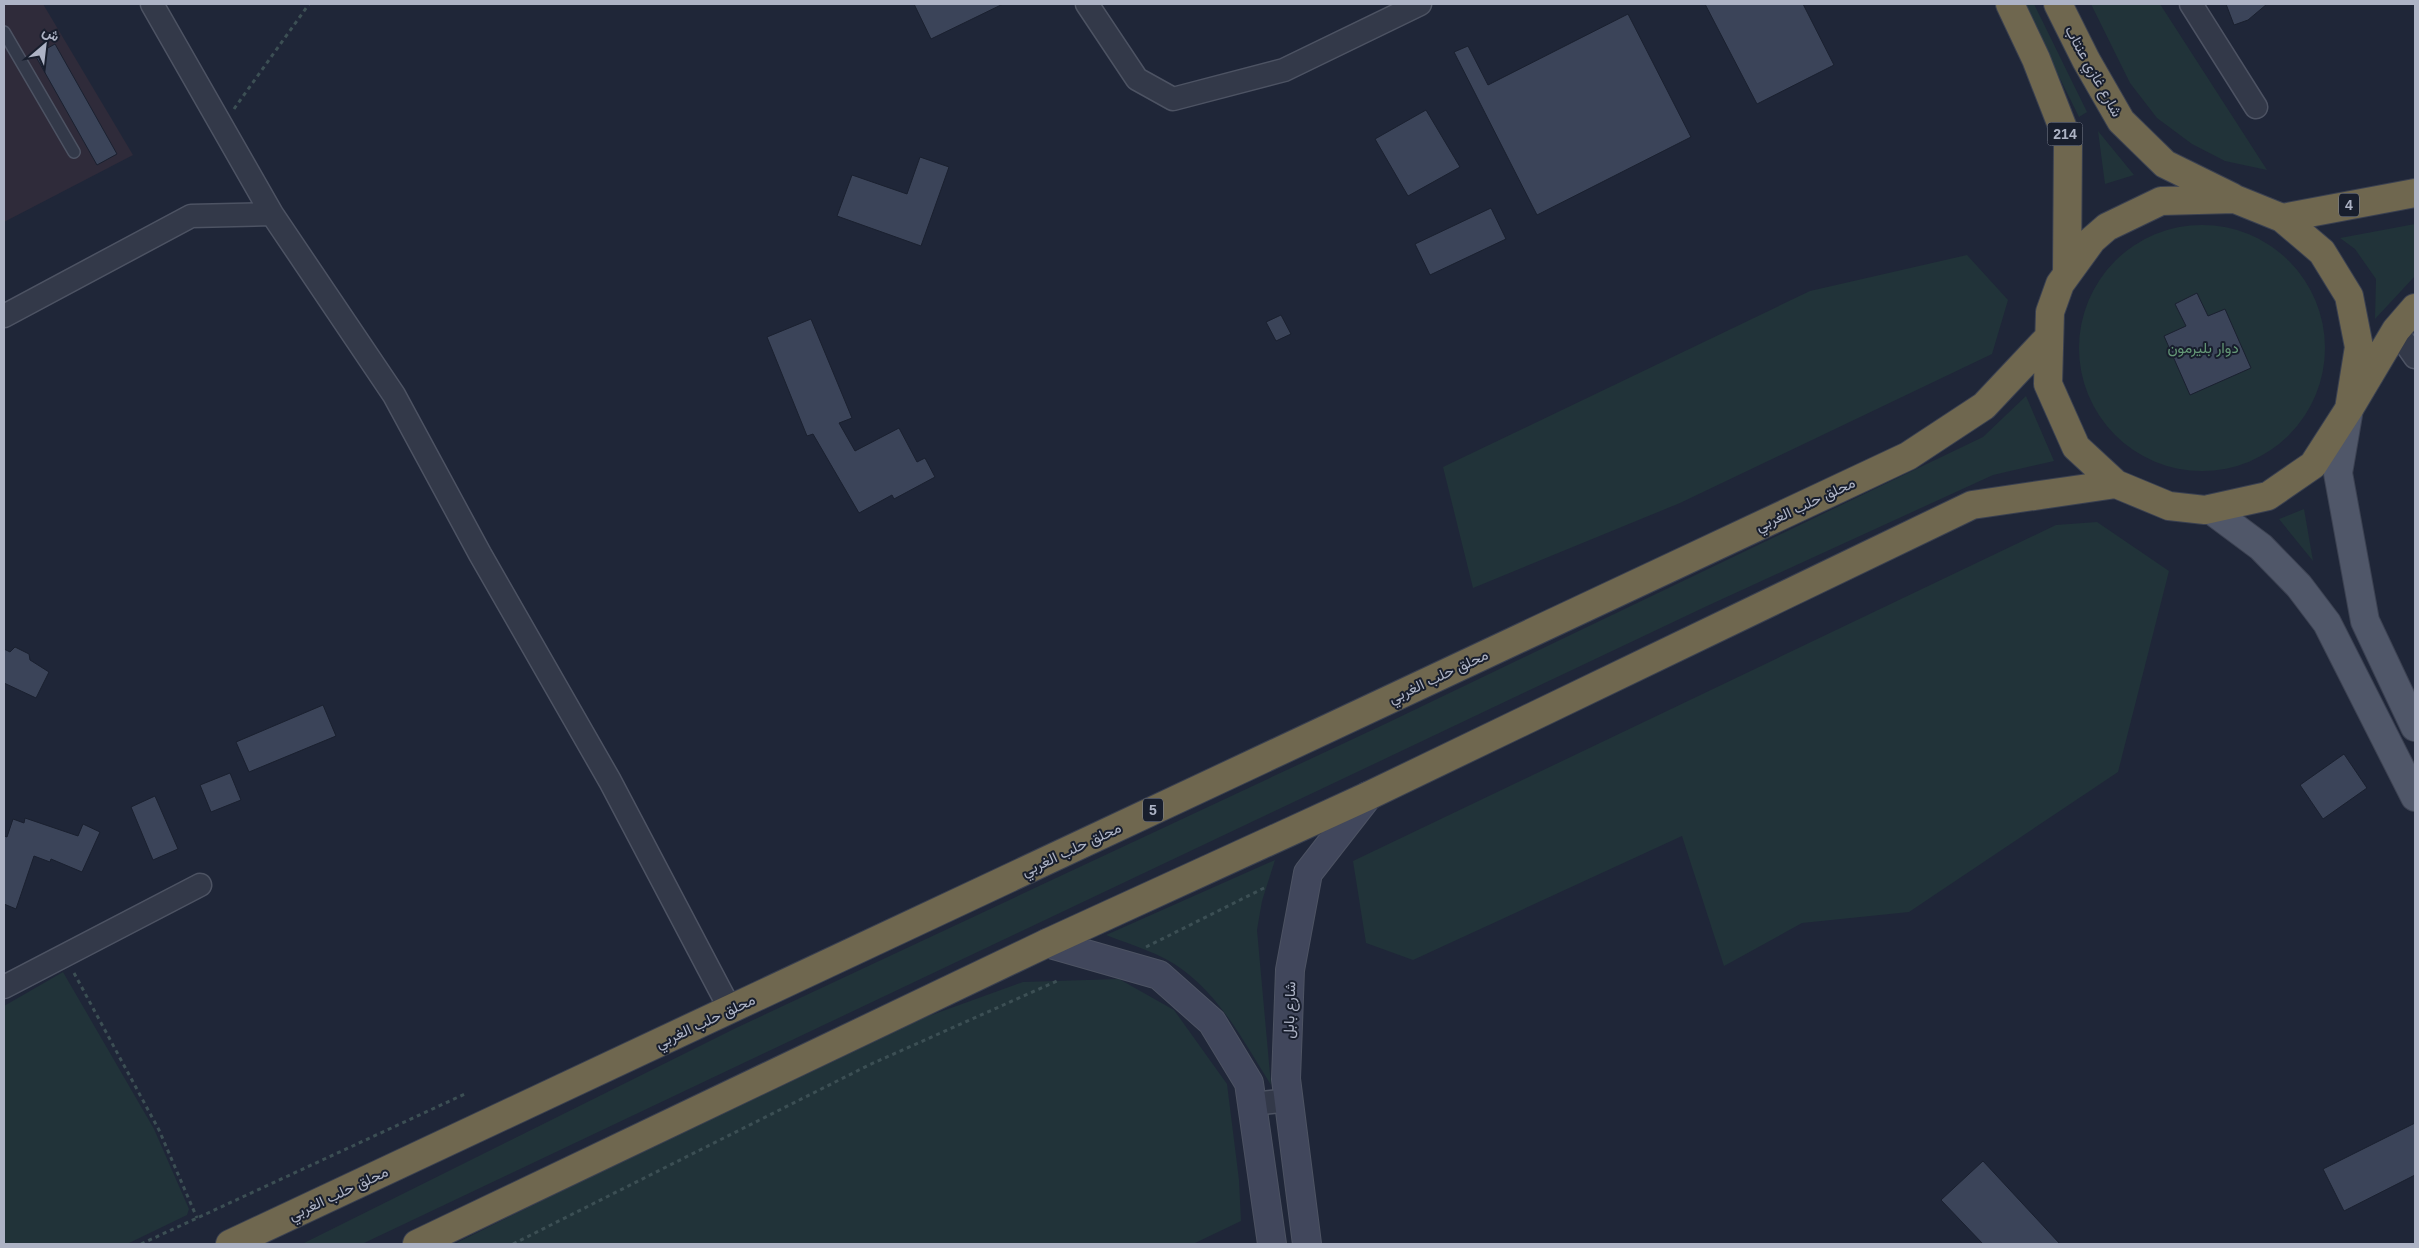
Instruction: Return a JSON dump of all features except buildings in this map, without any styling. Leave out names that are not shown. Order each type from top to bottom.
[{"type":"highway","name":"214","points":[[2010,4],[2036,59],[2068,140],[2067,274]]},
{"type":"highway","name":"شارع غازي عنتاب","points":[[2064,10],[2121,121],[2165,164],[2235,199],[2282,218]]},
{"type":"highway","name":"4","points":[[2282,218],[2415,193]]},
{"type":"highway","points":[[2235,199],[2161,201],[2107,227],[2092,240],[2060,284],[2050,312],[2048,384],[2076,447],[2116,484],[2169,506],[2210,509],[2268,496],[2312,465],[2349,409],[2396,330],[2415,308]]},
{"type":"highway","points":[[2282,218],[2322,252],[2348,296],[2359,347],[2349,409]]},
{"type":"highway","name":"محلق حلب الغربي","points":[[230,1244],[1908,456],[1984,406],[2049,337]]},
{"type":"highway","points":[[417,1244],[1047,943],[1368,796],[1972,505],[2116,484]]},
{"type":"main road","points":[[2349,409],[2338,473],[2365,621],[2415,726]]},
{"type":"main road","points":[[2210,509],[2261,547],[2299,586],[2327,623],[2415,796]]},
{"type":"street","points":[[152,4],[221,128],[272,214],[394,395],[480,554],[610,781],[730,1009]]},
{"type":"street","points":[[1087,4],[1137,79],[1173,99],[1284,70],[1420,4]]},
{"type":"street","points":[[2191,4],[2256,107]]},
{"type":"street","points":[[4,316],[191,216],[272,214]]},
{"type":"street","points":[[2396,330],[2415,357]]},
{"type":"street","name":"شارع بابل","points":[[1307,1244],[1286,1079],[1290,970],[1308,873],[1368,796]]},
{"type":"street","points":[[4,987],[200,885]]},
{"type":"street","points":[[1047,943],[1159,975],[1212,1022],[1249,1083],[1268,1243]]},
{"type":"street","points":[[1253,1104],[1289,1100]]},
{"type":"lane","points":[[4,32],[74,152]]},
{"type":"path","points":[[221,128],[309,4]]},
{"type":"path","points":[[1143,949],[1266,887]]},
{"type":"path","points":[[65,955],[159,1130],[197,1218]]},
{"type":"path","points":[[513,1244],[869,1065],[1057,981]]},
{"type":"path","points":[[141,1244],[467,1093]]},
{"type":"shaded area","points":[[4,4],[43,4],[133,155],[4,222]]},
{"type":"green space","points":[[2023,4],[2034,4],[2087,112],[2079,117]]},
{"type":"green space","points":[[2091,4],[2160,4],[2267,170],[2225,161],[2192,144],[2157,118],[2130,83]]},
{"type":"green space","points":[[2098,131],[2134,175],[2105,184]]},
{"type":"green space","points":[[2415,224],[2415,276],[2375,319],[2376,279],[2355,249],[2340,238]]},
{"type":"green space","name":"دوار بليرمون","points":[[2214,225],[2238,230],[2260,239],[2271,245],[2289,261],[2305,279],[2316,301],[2323,324],[2325,348],[2323,372],[2316,395],[2305,417],[2289,435],[2271,451],[2238,466],[2214,471],[2190,471],[2166,466],[2133,451],[2099,417],[2088,395],[2081,372],[2079,336],[2084,312],[2099,279],[2133,245],[2155,234],[2178,227]]},
{"type":"green space","points":[[1967,255],[2008,300],[1992,354],[1680,503],[1473,588],[1443,467],[1810,291]]},
{"type":"green space","points":[[2026,396],[2054,461],[1993,475],[1707,606],[362,1244],[302,1244],[736,1028],[1385,724],[1983,437]]},
{"type":"green space","points":[[2304,509],[2313,561],[2279,519]]},
{"type":"green space","points":[[2097,522],[2169,571],[2118,772],[1909,912],[1802,923],[1724,966],[1682,836],[1413,960],[1366,943],[1353,861],[2056,525]]},
{"type":"green space","points":[[1275,860],[1262,901],[1257,930],[1271,1085],[1222,1009],[1197,982],[1183,970],[1165,959],[1106,935]]},
{"type":"green space","points":[[63,972],[154,1129],[189,1209],[187,1215],[127,1244],[4,1244],[4,1006]]},
{"type":"green space","points":[[1119,979],[1174,1010],[1227,1084],[1239,1180],[1241,1221],[1193,1244],[454,1244],[890,1030],[1023,982]]}]
